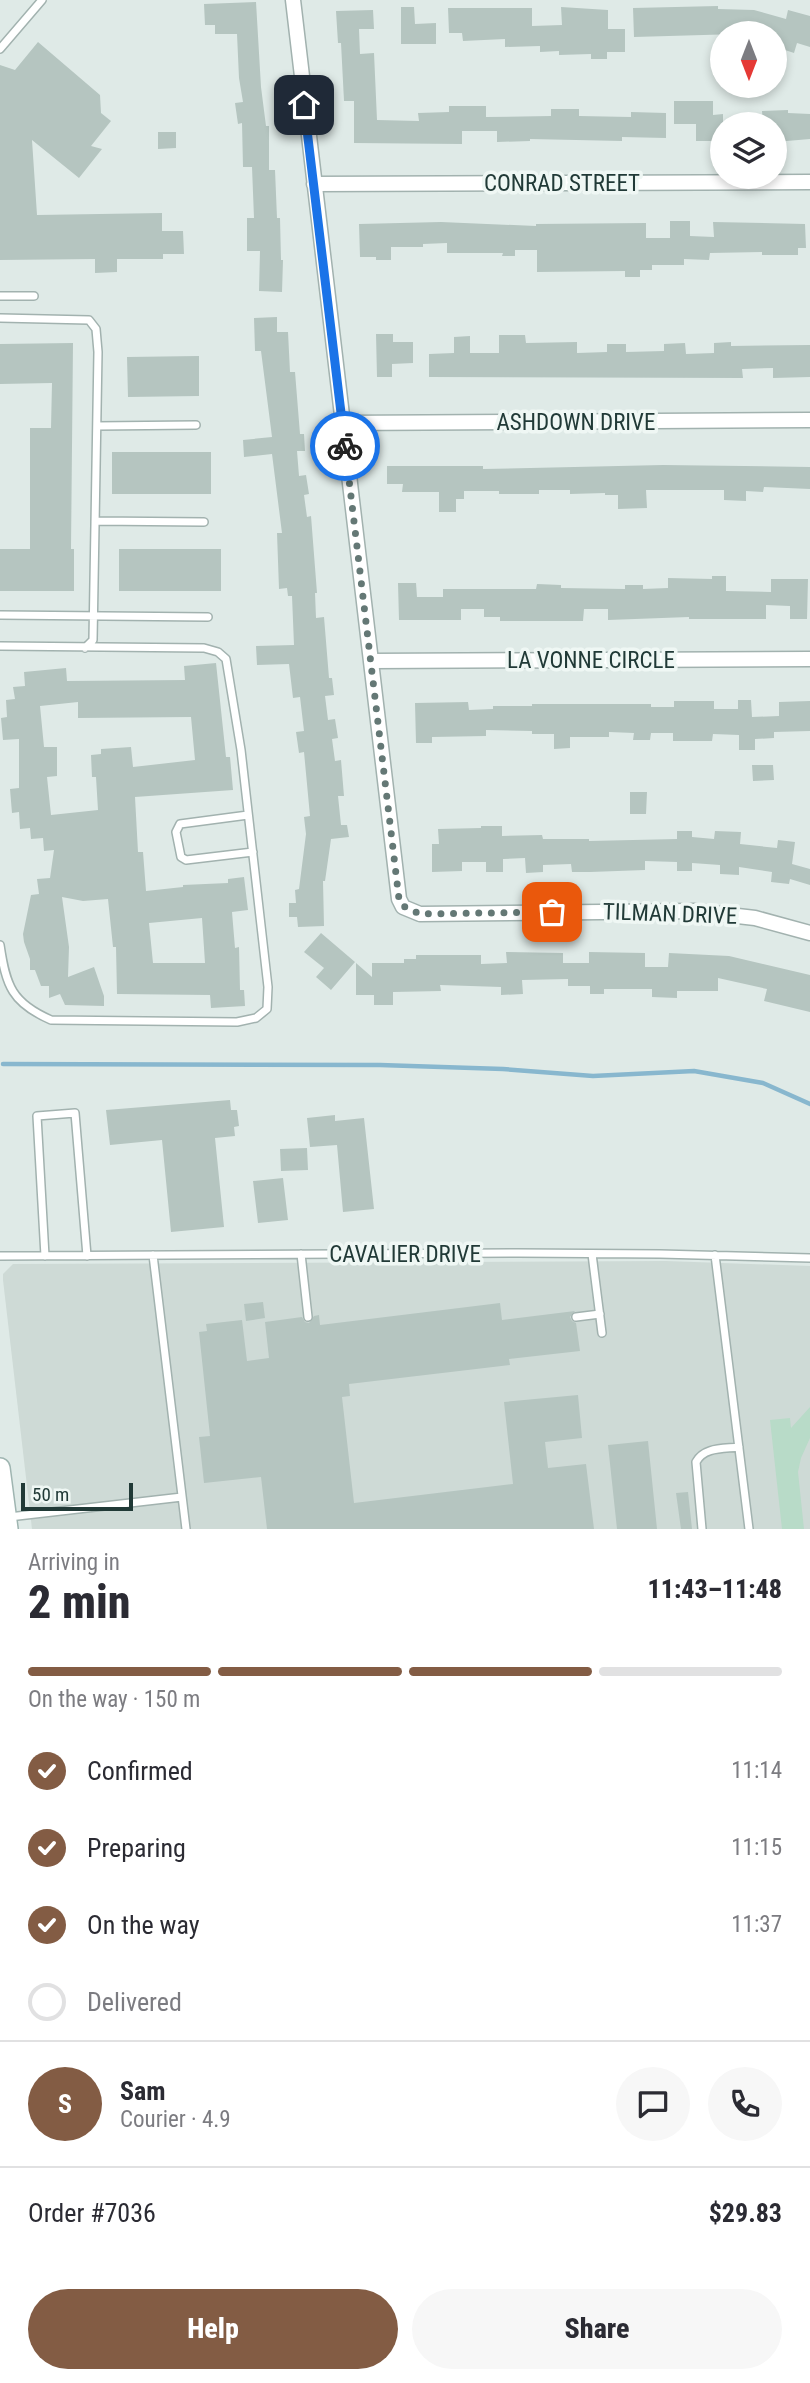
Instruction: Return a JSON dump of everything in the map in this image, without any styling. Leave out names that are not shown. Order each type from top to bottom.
[{"type":"main road","points":[[0,1468],[7,1523]]},
{"type":"street","points":[[293,0],[372,661]]},
{"type":"street","name":"CONRAD STREET","points":[[313,184],[810,182]]},
{"type":"street","name":"ASHDOWN DRIVE","points":[[342,423],[810,420]]},
{"type":"street","name":"LA VONNE CIRCLE","points":[[372,661],[810,659]]},
{"type":"street","name":"TILMAN DRIVE","points":[[372,661],[398,893],[403,906],[420,914],[694,911],[755,918],[810,933]]},
{"type":"lane","points":[[0,49],[42,0]]},
{"type":"lane","points":[[0,296],[34,296]]},
{"type":"lane","points":[[0,318],[89,320],[96,329],[98,352],[93,640],[85,648]]},
{"type":"lane","points":[[97,426],[196,425]]},
{"type":"lane","points":[[95,521],[204,522]]},
{"type":"lane","points":[[0,615],[208,617]]},
{"type":"lane","points":[[0,646],[204,648],[218,652],[226,659],[241,750],[253,852],[268,987],[267,1009],[256,1018],[237,1022],[51,1020],[32,1011],[13,993],[4,970],[0,945]]},
{"type":"lane","points":[[248,815],[192,821],[180,824],[176,832],[181,857],[186,860],[253,852]]},
{"type":"lane","points":[[45,1256],[37,1116],[75,1113],[87,1256]]},
{"type":"lane","points":[[302,1254],[308,1317]]},
{"type":"lane","points":[[592,1254],[602,1333]]},
{"type":"lane","name":"CAVALIER DRIVE","points":[[0,1256],[592,1254],[810,1258]]},
{"type":"lane","points":[[153,1255],[186,1529]]},
{"type":"lane","points":[[715,1255],[748,1529]]},
{"type":"lane","points":[[576,1317],[600,1314]]},
{"type":"lane","points":[[702,1529],[696,1462],[700,1455],[707,1451],[738,1447]]},
{"type":"lane","points":[[7,1523],[182,1497]]},
{"type":"shaded area","points":[[666,1261],[810,1266],[810,1529],[32,1529],[3,1280],[3,1274],[13,1264]]},
{"type":"green space","points":[[810,1407],[810,1438],[798,1472],[804,1529],[782,1529],[770,1420],[790,1418],[791,1428]]},
{"type":"building","points":[[256,2],[261,87],[266,126],[269,126],[269,170],[275,170],[277,218],[280,218],[282,292],[259,291],[260,251],[247,251],[247,218],[254,218],[252,167],[243,167],[242,123],[238,124],[235,103],[243,102],[237,34],[215,34],[215,25],[205,25],[204,4]]},
{"type":"building","points":[[718,6],[718,9],[754,10],[786,19],[788,10],[810,16],[810,47],[797,43],[794,53],[788,51],[788,21],[710,21],[710,35],[634,37],[633,8]]},
{"type":"building","points":[[401,7],[414,7],[415,24],[436,23],[436,44],[401,44]]},
{"type":"building","points":[[561,7],[608,10],[608,29],[625,29],[625,52],[607,52],[607,59],[591,59],[591,54],[559,55],[559,51],[540,52],[540,46],[505,47],[505,39],[463,41],[462,33],[449,33],[448,8],[532,8],[532,26],[562,25]]},
{"type":"building","points":[[373,10],[374,29],[359,29],[360,54],[374,53],[377,120],[419,121],[418,113],[449,112],[449,106],[486,106],[486,117],[551,116],[551,109],[579,109],[579,116],[631,117],[631,112],[666,113],[666,138],[622,137],[622,141],[530,139],[497,142],[497,131],[462,131],[462,144],[354,143],[354,101],[344,101],[341,43],[338,43],[336,11]]},
{"type":"building","points":[[38,42],[100,95],[101,113],[111,121],[91,146],[102,149],[79,178],[32,140],[37,215],[162,213],[162,231],[183,231],[184,254],[163,254],[163,259],[117,259],[117,272],[95,273],[95,259],[0,260],[0,65],[15,70]]},
{"type":"building","points":[[674,101],[713,101],[713,112],[710,112],[710,141],[696,141],[696,124],[674,124]]},
{"type":"building","points":[[788,110],[788,113],[810,114],[810,139],[787,141],[787,112],[762,111]]},
{"type":"building","points":[[158,132],[176,132],[176,148],[158,149]]},
{"type":"building","points":[[670,221],[690,221],[690,236],[714,237],[713,222],[805,224],[806,248],[798,248],[798,255],[762,255],[762,252],[710,253],[709,260],[684,259],[684,265],[652,265],[652,270],[640,270],[640,277],[625,277],[625,271],[537,272],[537,250],[515,250],[515,256],[502,256],[503,253],[447,253],[447,243],[423,244],[423,247],[391,247],[391,260],[360,257],[359,224],[441,222],[536,226],[646,223],[646,238],[670,238]]},
{"type":"building","points":[[277,317],[277,332],[288,332],[290,372],[295,372],[300,434],[304,434],[305,451],[297,451],[299,476],[306,475],[309,494],[304,495],[307,517],[311,516],[317,593],[316,618],[324,617],[329,678],[332,678],[334,695],[325,696],[328,720],[335,719],[338,738],[332,739],[335,761],[341,760],[344,796],[338,796],[341,825],[347,825],[349,837],[331,839],[323,881],[324,926],[298,927],[297,917],[289,917],[289,903],[296,903],[295,890],[299,889],[306,834],[304,817],[310,816],[304,752],[299,753],[296,732],[304,731],[300,697],[293,698],[289,664],[257,665],[256,646],[294,645],[292,596],[288,596],[287,588],[279,589],[277,533],[282,533],[272,454],[244,457],[243,440],[272,437],[261,351],[255,351],[254,318]]},
{"type":"building","points":[[376,334],[393,334],[393,342],[413,342],[413,363],[392,364],[392,377],[377,377]]},
{"type":"building","points":[[499,335],[525,335],[526,343],[577,342],[577,353],[607,352],[607,344],[626,344],[626,352],[664,351],[664,344],[685,343],[686,354],[714,353],[714,343],[731,342],[731,346],[810,345],[810,377],[773,378],[773,368],[742,369],[743,378],[429,377],[429,354],[454,353],[454,337],[470,336],[470,353],[499,353]]},
{"type":"building","points":[[73,343],[71,549],[74,549],[74,591],[0,591],[0,549],[30,549],[30,428],[51,428],[52,383],[0,384],[0,344]]},
{"type":"building","points":[[199,356],[199,396],[128,397],[127,357]]},
{"type":"building","points":[[112,452],[211,452],[211,494],[112,494]]},
{"type":"building","points":[[663,465],[810,467],[810,489],[764,487],[763,492],[746,491],[746,501],[724,500],[724,490],[646,490],[647,508],[618,509],[618,495],[605,493],[570,494],[570,490],[539,490],[539,494],[499,494],[499,491],[464,491],[464,499],[456,499],[456,512],[439,512],[439,492],[402,492],[403,484],[387,484],[387,466],[483,466],[483,469]]},
{"type":"building","points":[[119,549],[221,549],[221,591],[119,591]]},
{"type":"building","points":[[712,576],[726,576],[726,591],[771,592],[771,579],[808,579],[807,619],[790,619],[790,606],[766,605],[766,619],[689,617],[608,620],[608,609],[584,609],[583,621],[500,621],[500,617],[484,617],[484,609],[461,609],[461,620],[399,620],[398,583],[416,583],[417,597],[443,597],[443,589],[536,589],[537,584],[561,585],[561,588],[625,589],[625,585],[643,585],[643,589],[668,588],[668,578],[712,579]]},
{"type":"building","points":[[216,663],[226,757],[230,757],[233,790],[135,797],[138,852],[143,852],[146,891],[183,885],[228,883],[228,879],[244,877],[248,910],[232,912],[235,948],[239,947],[240,990],[244,990],[245,1006],[211,1008],[210,995],[117,994],[116,947],[113,947],[108,899],[83,901],[62,897],[69,947],[68,977],[94,967],[104,996],[104,1006],[65,1005],[60,994],[49,998],[49,986],[41,986],[35,970],[30,970],[30,959],[24,942],[23,934],[31,895],[39,894],[37,879],[50,878],[54,850],[44,851],[43,838],[31,839],[30,828],[20,829],[19,812],[12,813],[10,789],[19,788],[19,739],[3,740],[1,718],[7,717],[6,700],[15,699],[13,687],[25,686],[24,672],[66,668],[67,681],[185,680],[184,666]],"holes":[[[78,702],[78,718],[191,717],[195,760],[133,767],[131,747],[101,749],[101,754],[91,755],[92,777],[96,777],[98,810],[51,815],[47,777],[57,776],[57,747],[44,747],[40,706]],[[202,918],[205,963],[153,963],[149,923]]]},
{"type":"building","points":[[738,700],[751,700],[752,717],[779,716],[779,702],[810,701],[810,731],[774,732],[774,738],[755,739],[755,750],[739,750],[739,735],[713,734],[712,741],[673,741],[673,733],[651,733],[650,740],[633,740],[634,733],[609,732],[609,737],[570,737],[570,748],[554,749],[554,734],[532,734],[532,731],[486,730],[486,736],[432,737],[432,743],[416,743],[415,703],[468,702],[469,710],[532,704],[651,704],[651,707],[674,707],[674,701],[714,701],[714,709],[738,709]]},
{"type":"building","points":[[752,765],[773,765],[774,780],[753,781]]},
{"type":"building","points":[[630,792],[647,792],[646,814],[630,814]]},
{"type":"building","points":[[502,826],[502,836],[542,835],[543,839],[589,841],[677,839],[677,831],[692,831],[692,837],[714,839],[715,831],[741,832],[740,844],[777,848],[778,840],[795,842],[792,864],[810,869],[810,885],[790,879],[789,884],[771,882],[772,872],[739,867],[739,875],[720,874],[720,865],[692,863],[692,871],[677,871],[677,862],[645,861],[645,870],[590,872],[572,872],[571,864],[543,865],[543,872],[526,873],[525,858],[503,859],[503,872],[486,872],[486,862],[462,862],[462,871],[432,872],[432,844],[439,844],[438,829]]},
{"type":"building","points":[[321,933],[355,962],[331,990],[316,977],[324,968],[304,952]]},
{"type":"building","points":[[506,952],[563,953],[563,963],[589,963],[589,952],[645,953],[645,967],[668,967],[669,953],[729,956],[810,975],[810,1012],[764,1001],[767,989],[718,978],[718,991],[677,991],[677,998],[652,997],[652,989],[604,989],[604,994],[590,994],[590,986],[568,986],[568,979],[522,980],[523,994],[501,995],[501,987],[440,985],[441,991],[393,992],[393,1005],[374,1005],[374,995],[356,995],[356,963],[372,977],[372,963],[404,963],[404,959],[416,959],[416,955],[481,955],[481,964],[507,963]]},
{"type":"building","points":[[230,1100],[231,1110],[237,1110],[239,1126],[234,1127],[235,1136],[215,1138],[224,1227],[171,1232],[162,1140],[110,1145],[106,1110]]},
{"type":"building","points":[[335,1115],[335,1121],[364,1118],[374,1209],[343,1212],[337,1145],[310,1147],[307,1118]]},
{"type":"building","points":[[307,1148],[308,1170],[281,1171],[280,1149]]},
{"type":"building","points":[[283,1178],[288,1220],[258,1223],[253,1181]]},
{"type":"building","points":[[263,1302],[265,1318],[246,1321],[244,1304]]},
{"type":"building","points":[[500,1303],[502,1320],[575,1311],[570,1317],[576,1323],[580,1351],[509,1359],[510,1365],[349,1384],[350,1396],[342,1397],[354,1503],[513,1484],[504,1402],[578,1395],[582,1438],[545,1442],[548,1468],[586,1464],[594,1529],[267,1529],[261,1477],[204,1483],[199,1437],[210,1436],[199,1332],[207,1331],[206,1324],[242,1320],[247,1361],[269,1358],[265,1322],[302,1317],[309,1323],[314,1316],[319,1315],[320,1325]]},
{"type":"building","points":[[648,1441],[657,1529],[617,1529],[608,1445]]},
{"type":"building","points":[[688,1492],[692,1529],[681,1529],[676,1493]]},
{"type":"waterway","points":[[3,1064],[380,1065],[503,1069],[593,1076],[694,1071],[763,1083],[810,1104]]},
{"type":"way so far","points":[[345,446],[399,899],[410,911],[420,914],[552,912]]},
{"type":"route","points":[[304,105],[345,446]]}]
